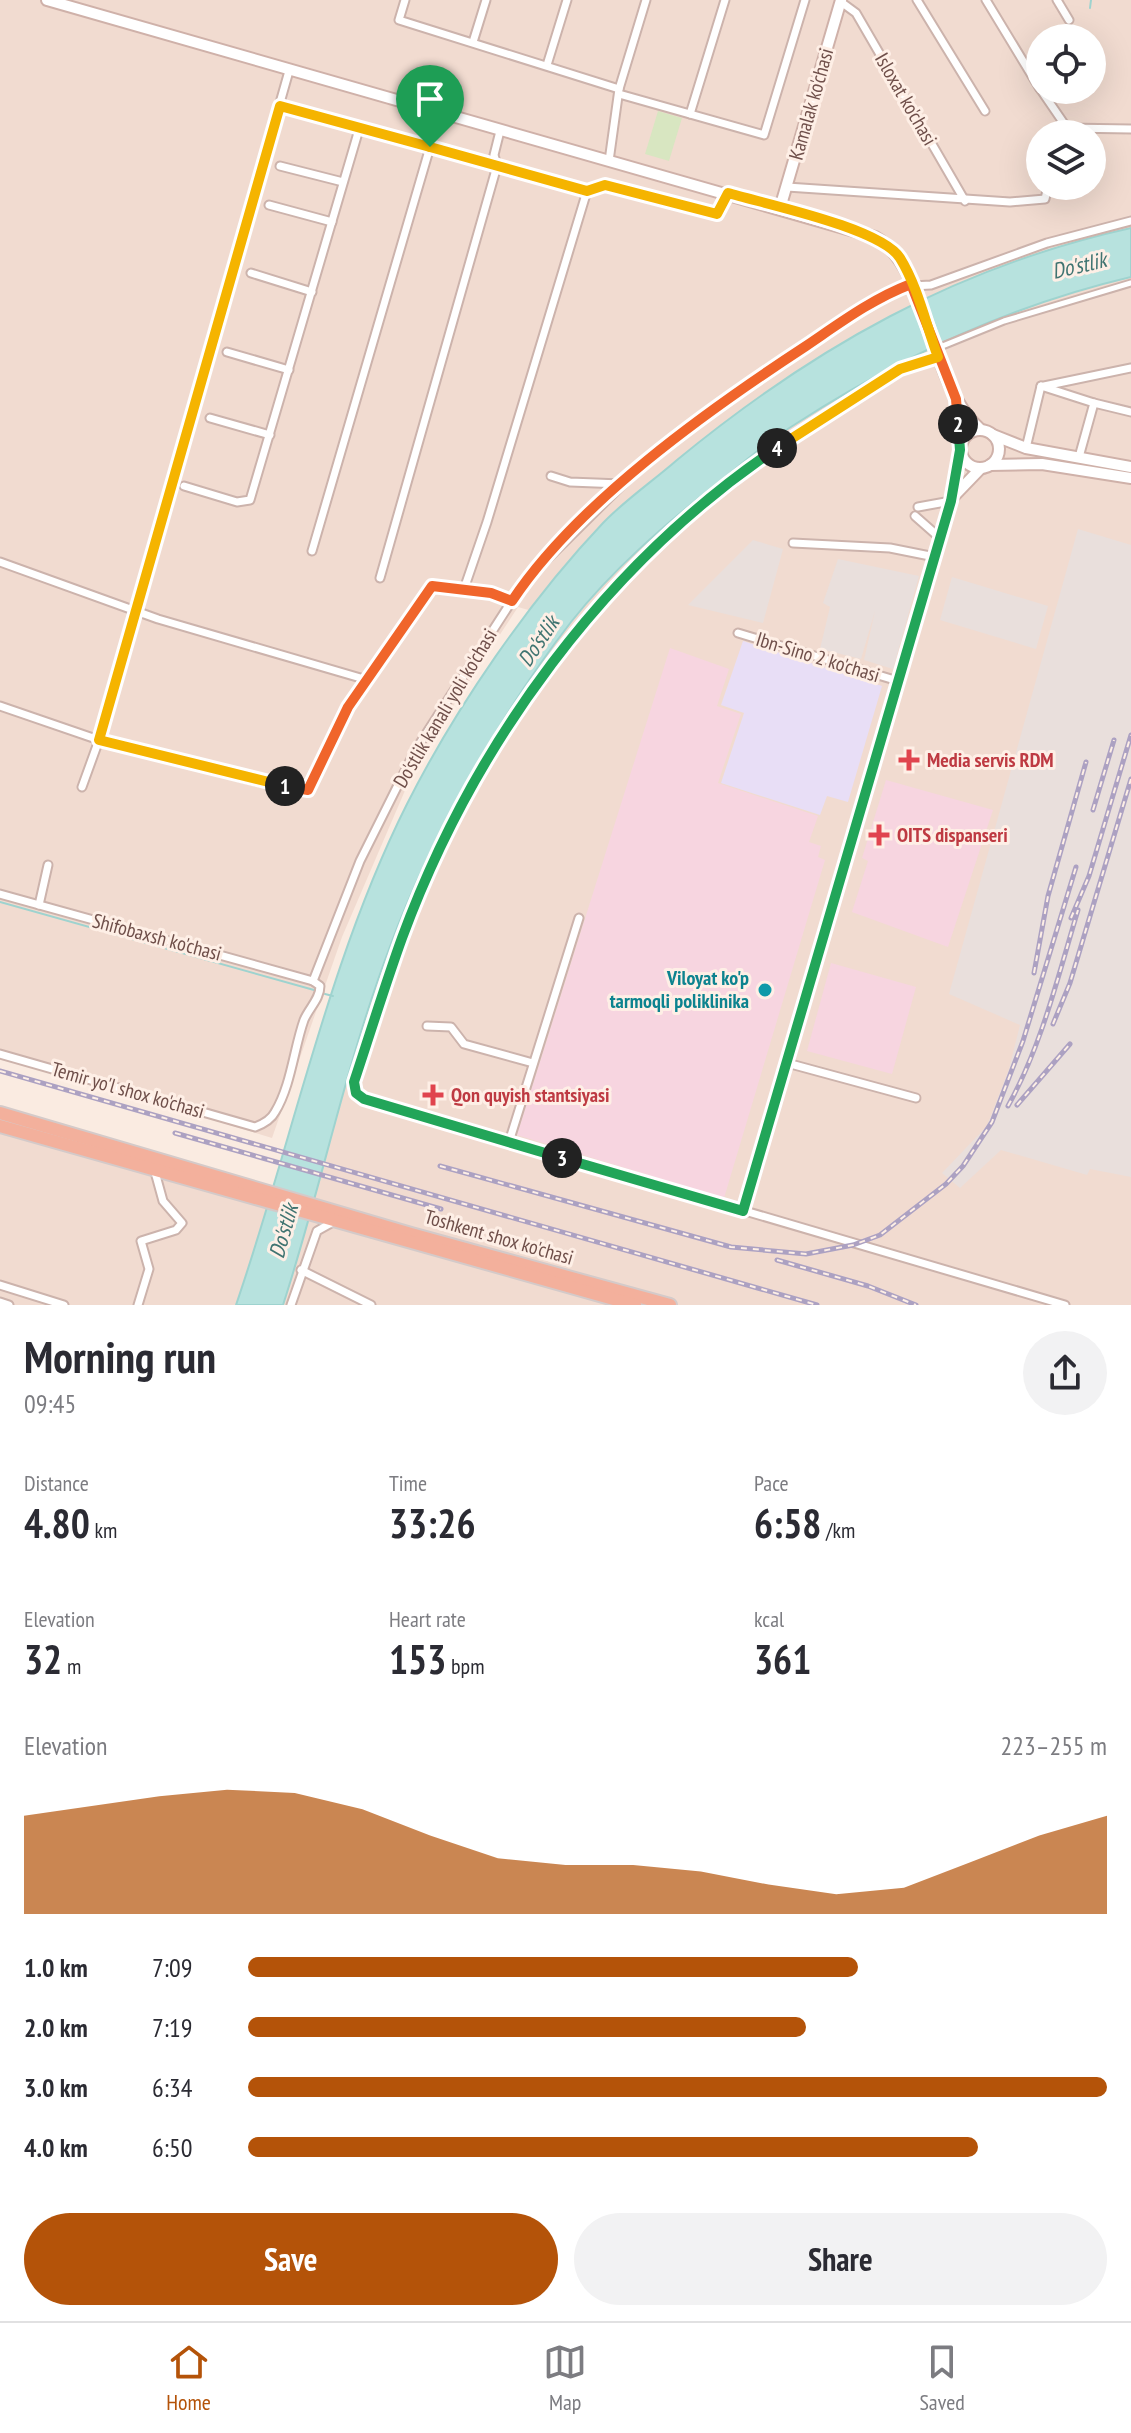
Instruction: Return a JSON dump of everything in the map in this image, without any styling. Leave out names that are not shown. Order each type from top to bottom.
[{"type":"highway","points":[[0,1113],[316,1210]]},
{"type":"highway","points":[[0,1126],[155,1172],[261,1194]]},
{"type":"highway","name":"Toshkent shox ko'chasi","points":[[316,1210],[334,1221],[635,1305]]},
{"type":"highway","name":"Toshkent shox ko'chasi","points":[[316,1210],[670,1305]]},
{"type":"main road","points":[[47,0],[780,208],[878,239],[900,257],[956,399],[960,448],[951,501],[743,1211]]},
{"type":"main road","name":"Kamalak ko'chasi","points":[[780,208],[841,1]]},
{"type":"main road","points":[[956,399],[980,429],[1026,448],[1131,467]]},
{"type":"main road","points":[[960,448],[967,434],[980,429]]},
{"type":"main road","points":[[951,501],[962,485],[986,466],[999,447],[993,435]]},
{"type":"main road","points":[[960,448],[970,465],[1042,464],[1131,478]]},
{"type":"street","points":[[405,0],[399,20],[547,65],[619,92],[764,135],[805,0]]},
{"type":"street","points":[[473,42],[486,0]]},
{"type":"street","points":[[547,65],[567,0]]},
{"type":"street","points":[[609,161],[619,92],[646,0]]},
{"type":"street","points":[[690,114],[725,0]]},
{"type":"street","points":[[917,0],[985,111]]},
{"type":"street","points":[[986,0],[1026,66]]},
{"type":"street","points":[[1057,0],[1069,20]]},
{"type":"street","name":"Isloxat ko'chasi","points":[[841,1],[856,13],[965,201]]},
{"type":"street","points":[[82,787],[99,740],[289,71]]},
{"type":"street","points":[[280,106],[587,191],[605,185],[717,214],[728,193]]},
{"type":"street","points":[[184,486],[237,502],[250,500],[360,126]]},
{"type":"street","points":[[1106,129],[1131,129]]},
{"type":"street","points":[[380,578],[497,166],[494,155],[500,131]]},
{"type":"street","points":[[312,551],[430,147]]},
{"type":"street","points":[[280,166],[343,182]]},
{"type":"street","points":[[787,187],[965,201],[1038,200]]},
{"type":"street","points":[[464,589],[587,191]]},
{"type":"street","points":[[269,205],[332,222]]},
{"type":"street","name":"Do'stlik kanali yoli ko'chasi","points":[[255,1127],[265,1123],[275,1112],[309,1007],[320,994],[320,986],[313,981],[385,809],[415,751],[524,582],[623,483],[728,397],[871,302],[931,285],[1047,243],[1131,221]]},
{"type":"street","points":[[251,273],[312,292]]},
{"type":"street","points":[[1065,1305],[364,1099],[356,1093],[354,1082],[403,936],[456,817],[515,714],[571,636],[686,517],[758,460],[900,369],[1004,321],[1131,283]]},
{"type":"street","points":[[227,352],[289,370]]},
{"type":"street","points":[[1041,386],[1131,368]]},
{"type":"street","points":[[1041,386],[1131,412]]},
{"type":"street","points":[[1026,448],[1041,386]]},
{"type":"street","points":[[1079,457],[1094,403]]},
{"type":"street","points":[[210,418],[270,435]]},
{"type":"street","points":[[551,476],[596,484],[623,483]]},
{"type":"street","points":[[918,507],[951,501]]},
{"type":"street","points":[[915,516],[940,538]]},
{"type":"street","points":[[793,543],[890,548],[935,557]]},
{"type":"street","points":[[0,562],[135,611],[364,679]]},
{"type":"street","points":[[0,706],[99,740],[260,782],[308,790],[364,679],[432,586],[464,589],[512,601]]},
{"type":"street","name":"Ibn-Sino 2 ko'chasi","points":[[738,633],[898,681]]},
{"type":"street","points":[[39,905],[48,865]]},
{"type":"street","name":"Shifobaxsh ko'chasi","points":[[0,894],[313,981]]},
{"type":"street","points":[[509,1142],[579,918]]},
{"type":"street","points":[[427,1026],[451,1027],[464,1044],[533,1063]]},
{"type":"street","name":"Temir yo'l shox ko'chasi","points":[[0,1054],[255,1127]]},
{"type":"street","points":[[787,1063],[916,1098]]},
{"type":"street","points":[[138,1305],[149,1269],[141,1241],[176,1230],[182,1223],[163,1201],[155,1172]]},
{"type":"street","points":[[291,1305],[317,1231],[334,1221]]},
{"type":"street","points":[[301,1270],[371,1305]]},
{"type":"street","points":[[0,1285],[64,1305]]},
{"type":"street","points":[[0,1302],[9,1305]]},
{"type":"shaded area","points":[[0,0],[1131,0],[1131,1305],[0,1305],[0,1119],[287,1201],[354,960],[546,615],[518,607],[419,758],[342,937],[272,1138],[0,1055]]},
{"type":"shaded area","points":[[1078,529],[1131,545],[1131,1177],[1090,1169],[1087,1175],[1001,1150],[960,1188],[942,1173],[987,1126],[1009,1069],[1020,1025],[949,994]]},
{"type":"shaded area","points":[[753,540],[783,549],[763,623],[688,605]]},
{"type":"shaded area","points":[[838,559],[919,576],[893,669],[864,660],[875,611],[861,659],[820,649],[830,607],[823,603]]},
{"type":"shaded area","points":[[952,577],[1048,606],[1036,649],[940,620]]},
{"type":"shaded area","points":[[743,641],[882,686],[848,802],[827,796],[820,815],[721,783],[744,713],[721,705]]},
{"type":"shaded area","points":[[670,648],[729,669],[717,706],[741,714],[718,783],[818,816],[809,842],[821,846],[818,857],[825,860],[724,1198],[517,1135]]},
{"type":"shaded area","points":[[886,780],[993,810],[948,947],[852,912],[868,861],[862,858]]},
{"type":"shaded area","points":[[831,963],[916,987],[892,1074],[807,1051]]},
{"type":"green space","points":[[658,111],[682,118],[669,161],[645,154]]},
{"type":"water","name":"Do'stlik","points":[[1131,228],[1131,277],[999,318],[915,356],[833,401],[774,439],[639,549],[603,584],[571,622],[494,735],[447,819],[407,904],[375,988],[347,1078],[283,1305],[236,1305],[333,988],[379,864],[426,767],[471,693],[521,621],[575,553],[630,498],[728,419],[835,347],[890,316],[1006,265],[1067,244]]},
{"type":"waterway","points":[[1090,8],[1091,0]]},
{"type":"waterway","points":[[0,902],[314,990]]},
{"type":"waterway","points":[[325,994],[333,996]]},
{"type":"railway","points":[[1071,918],[1089,876],[1131,735]]},
{"type":"railway","points":[[1093,810],[1114,740]]},
{"type":"railway","points":[[1034,973],[1048,896],[1086,762]]},
{"type":"railway","points":[[1053,1024],[1070,983],[1131,779]]},
{"type":"railway","points":[[440,1166],[731,1247],[806,1254],[853,1245],[880,1235],[946,1184],[963,1166],[992,1122],[1023,1041],[1076,867]]},
{"type":"railway","points":[[1008,1106],[1040,1035],[1078,910]]},
{"type":"railway","points":[[1017,1105],[1070,1044]]},
{"type":"railway","points":[[0,1071],[817,1305]]},
{"type":"railway","points":[[175,1133],[441,1209]]},
{"type":"railway","points":[[777,1260],[868,1286],[916,1305]]},
{"type":"place","name":"Media servis RDM","points":[[909,760]]},
{"type":"place","name":"OITS dispanseri","points":[[879,835]]},
{"type":"place","name":"Viloyat ko'p tarmoqli poliklinika","points":[[765,990]]},
{"type":"place","name":"Qon quyish stantsiyasi","points":[[433,1095]]},
{"type":"route","points":[[430,147],[280,106],[99,740],[202,764],[260,782],[308,790],[364,679],[432,586],[437,584],[491,593],[512,601],[524,582],[583,520],[728,397],[871,302],[911,284],[915,294],[938,357],[956,399],[960,450],[951,501],[743,1211],[364,1099],[356,1093],[354,1082],[403,936],[456,817],[515,714],[571,636],[686,517],[758,460],[900,369],[938,357],[937,354],[915,294],[900,257],[878,239],[728,193],[717,214],[605,185],[587,191],[430,147]]}]
